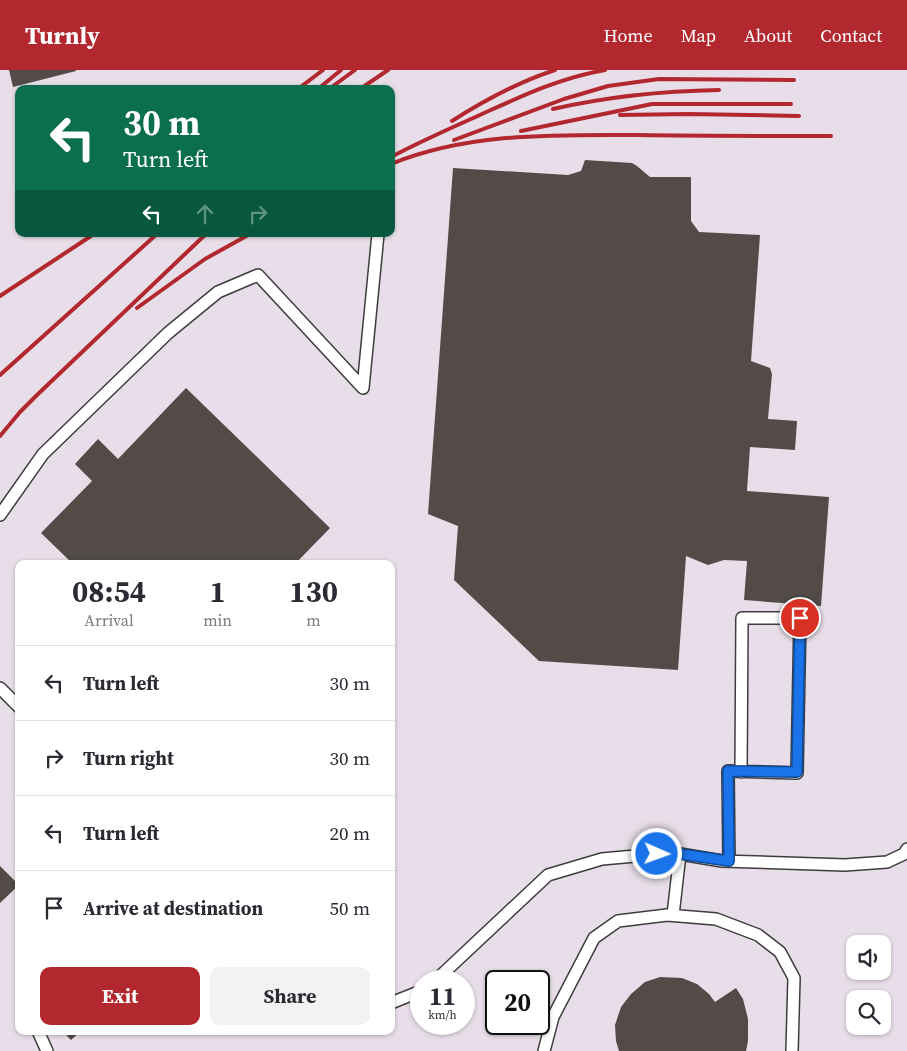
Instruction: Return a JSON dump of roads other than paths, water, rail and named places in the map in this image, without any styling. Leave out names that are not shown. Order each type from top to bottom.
[{"type":"lane","points":[[0,515],[44,454],[168,333],[218,292],[258,275],[363,388],[378,237]]},
{"type":"lane","points":[[729,861],[728,771],[741,772],[797,772],[800,618],[742,618],[741,772]]},
{"type":"lane","points":[[0,688],[15,703]]},
{"type":"lane","points":[[447,970],[548,875],[602,859],[680,854],[729,861],[844,865],[887,862],[904,854],[907,849]]},
{"type":"lane","points":[[673,915],[680,854]]},
{"type":"lane","points":[[544,1051],[553,1016],[594,938],[618,921],[673,915],[716,919],[758,935],[780,952],[794,978],[792,1051]]},
{"type":"lane","points":[[395,1001],[410,995]]},
{"type":"lane","points":[[40,1035],[47,1051]]},
{"type":"railway","points":[[303,85],[323,70]]},
{"type":"railway","points":[[323,85],[341,70]]},
{"type":"railway","points":[[334,85],[355,70]]},
{"type":"railway","points":[[366,85],[388,70]]},
{"type":"railway","points":[[452,121],[502,92],[555,70]]},
{"type":"railway","points":[[395,155],[557,82],[605,70]]},
{"type":"railway","points":[[454,140],[564,99],[608,86],[659,79],[794,80]]},
{"type":"railway","points":[[553,109],[635,95],[719,90]]},
{"type":"railway","points":[[521,131],[652,104],[791,104]]},
{"type":"railway","points":[[620,115],[799,116]]},
{"type":"railway","points":[[395,163],[451,146],[482,141],[544,136],[831,136]]},
{"type":"railway","points":[[0,296],[89,237]]},
{"type":"railway","points":[[0,375],[154,237]]},
{"type":"railway","points":[[0,436],[37,395],[203,237]]},
{"type":"railway","points":[[137,308],[205,259],[245,237]]}]
